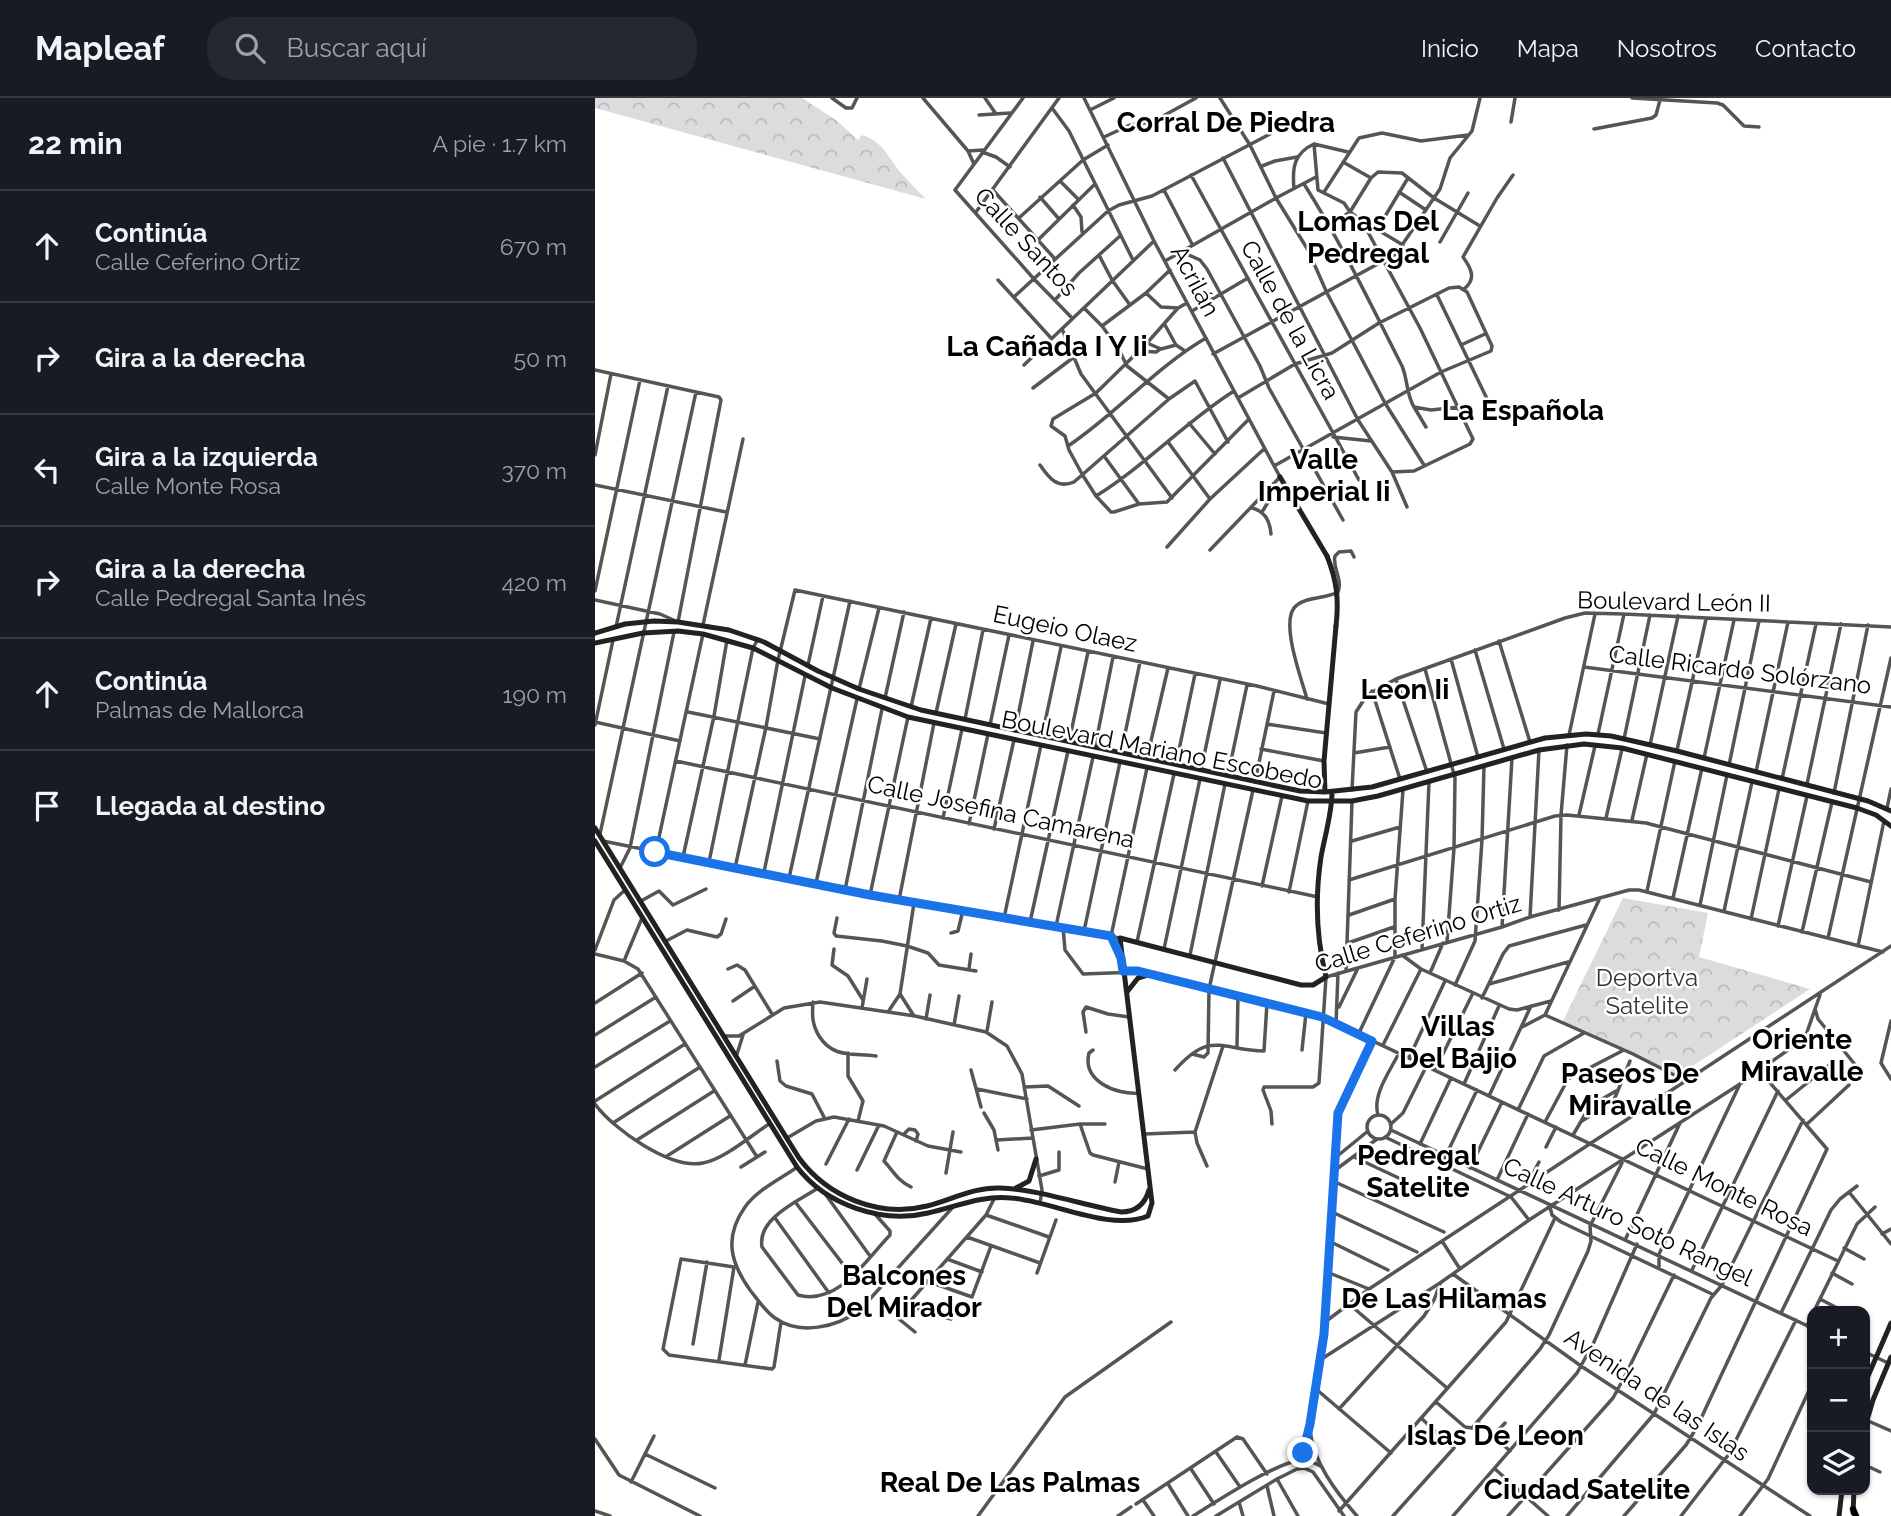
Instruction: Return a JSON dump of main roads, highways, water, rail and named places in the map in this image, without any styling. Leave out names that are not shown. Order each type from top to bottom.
[{"type":"district","name":"Corral De Piedra","points":[[1226,122]]},
{"type":"district","name":"Lomas Del Pedregal","points":[[1368,237]]},
{"type":"district","name":"La Cañada I Y Ii","points":[[1047,346]]},
{"type":"district","name":"La Española","points":[[1523,410]]},
{"type":"district","name":"Valle Imperial Ii","points":[[1324,475]]},
{"type":"district","name":"Leon Ii","points":[[1405,689]]},
{"type":"district","name":"Villas Del Bajio","points":[[1458,1042]]},
{"type":"district","name":"Oriente Miravalle","points":[[1802,1055]]},
{"type":"district","name":"Paseos De Miravalle","points":[[1630,1089]]},
{"type":"district","name":"Pedregal Satelite","points":[[1418,1171]]},
{"type":"district","name":"Balcones Del Mirador","points":[[904,1291]]},
{"type":"district","name":"De Las Hilamas","points":[[1444,1298]]},
{"type":"district","name":"Islas De Leon","points":[[1495,1435]]},
{"type":"district","name":"Real De Las Palmas","points":[[1010,1482]]},
{"type":"district","name":"Ciudad Satelite","points":[[1587,1489]]},
{"type":"park label","name":"Deportva Satelite","points":[[1647,992]]}]
